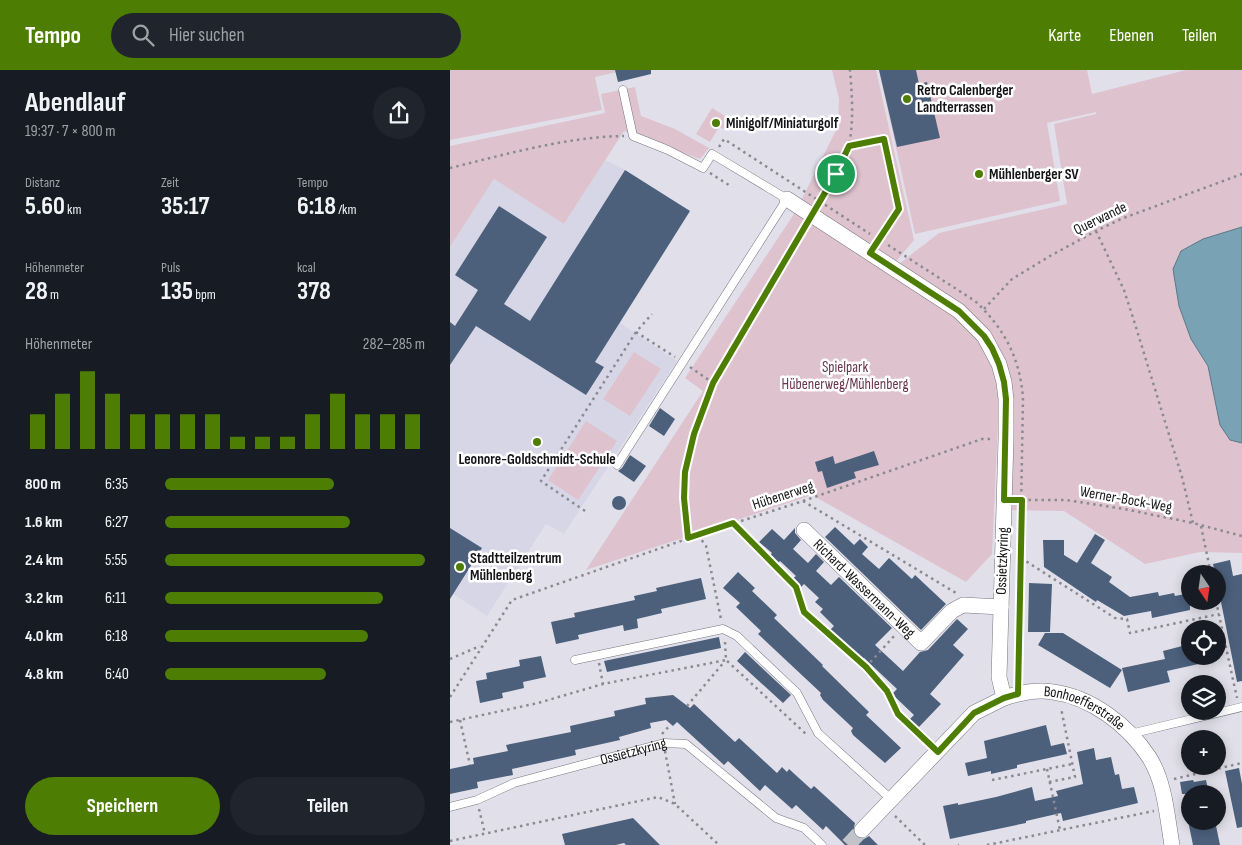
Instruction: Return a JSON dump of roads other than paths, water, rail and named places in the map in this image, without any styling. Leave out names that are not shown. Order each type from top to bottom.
[{"type":"street","name":"Ossietzkyring","points":[[787,199],[959,311],[984,336],[999,364],[1004,382],[1006,438],[999,677],[1011,696]]},
{"type":"street","name":"Richard-Wassermann-Weg","points":[[804,530],[921,643],[952,612],[963,605],[1001,607]]},
{"type":"street","name":"Bonhoefferstraße","points":[[1011,696],[1028,692],[1052,692],[1072,696],[1094,706],[1130,734],[1149,757],[1160,782],[1172,845]]},
{"type":"street","points":[[862,830],[974,713],[1011,696]]},
{"type":"lane","points":[[617,465],[787,199],[712,154],[702,168],[668,150],[633,136],[623,90]]},
{"type":"lane","points":[[870,253],[899,209],[884,139]]},
{"type":"lane","points":[[575,660],[723,629],[730,632],[737,636],[797,693],[818,733],[892,800]]},
{"type":"lane","name":"Bonhoefferstraße","points":[[1130,734],[1241,707]]},
{"type":"lane","name":"Ossietzkyring","points":[[450,807],[477,800],[514,783],[664,743],[686,744],[776,818],[804,828],[822,845]]},
{"type":"water","points":[[1242,227],[1242,443],[1230,440],[1220,425],[1208,366],[1191,339],[1179,306],[1173,269],[1181,251],[1203,239]]},
{"type":"tunnel","points":[[848,845],[862,830]]},
{"type":"place","name":"Retro Calenberger Landterrassen","points":[[907,99]]},
{"type":"place","name":"Minigolf/Miniaturgolf","points":[[716,123]]},
{"type":"place","name":"Mühlenberger SV","points":[[979,174]]},
{"type":"place","name":"Leonore-Goldschmidt-Schule","points":[[537,442]]},
{"type":"place","name":"Stadtteilzentrum Mühlenberg","points":[[460,567]]},
{"type":"park label","name":"Spielpark Hübenerweg/Mühlenberg","points":[[845,376]]}]
